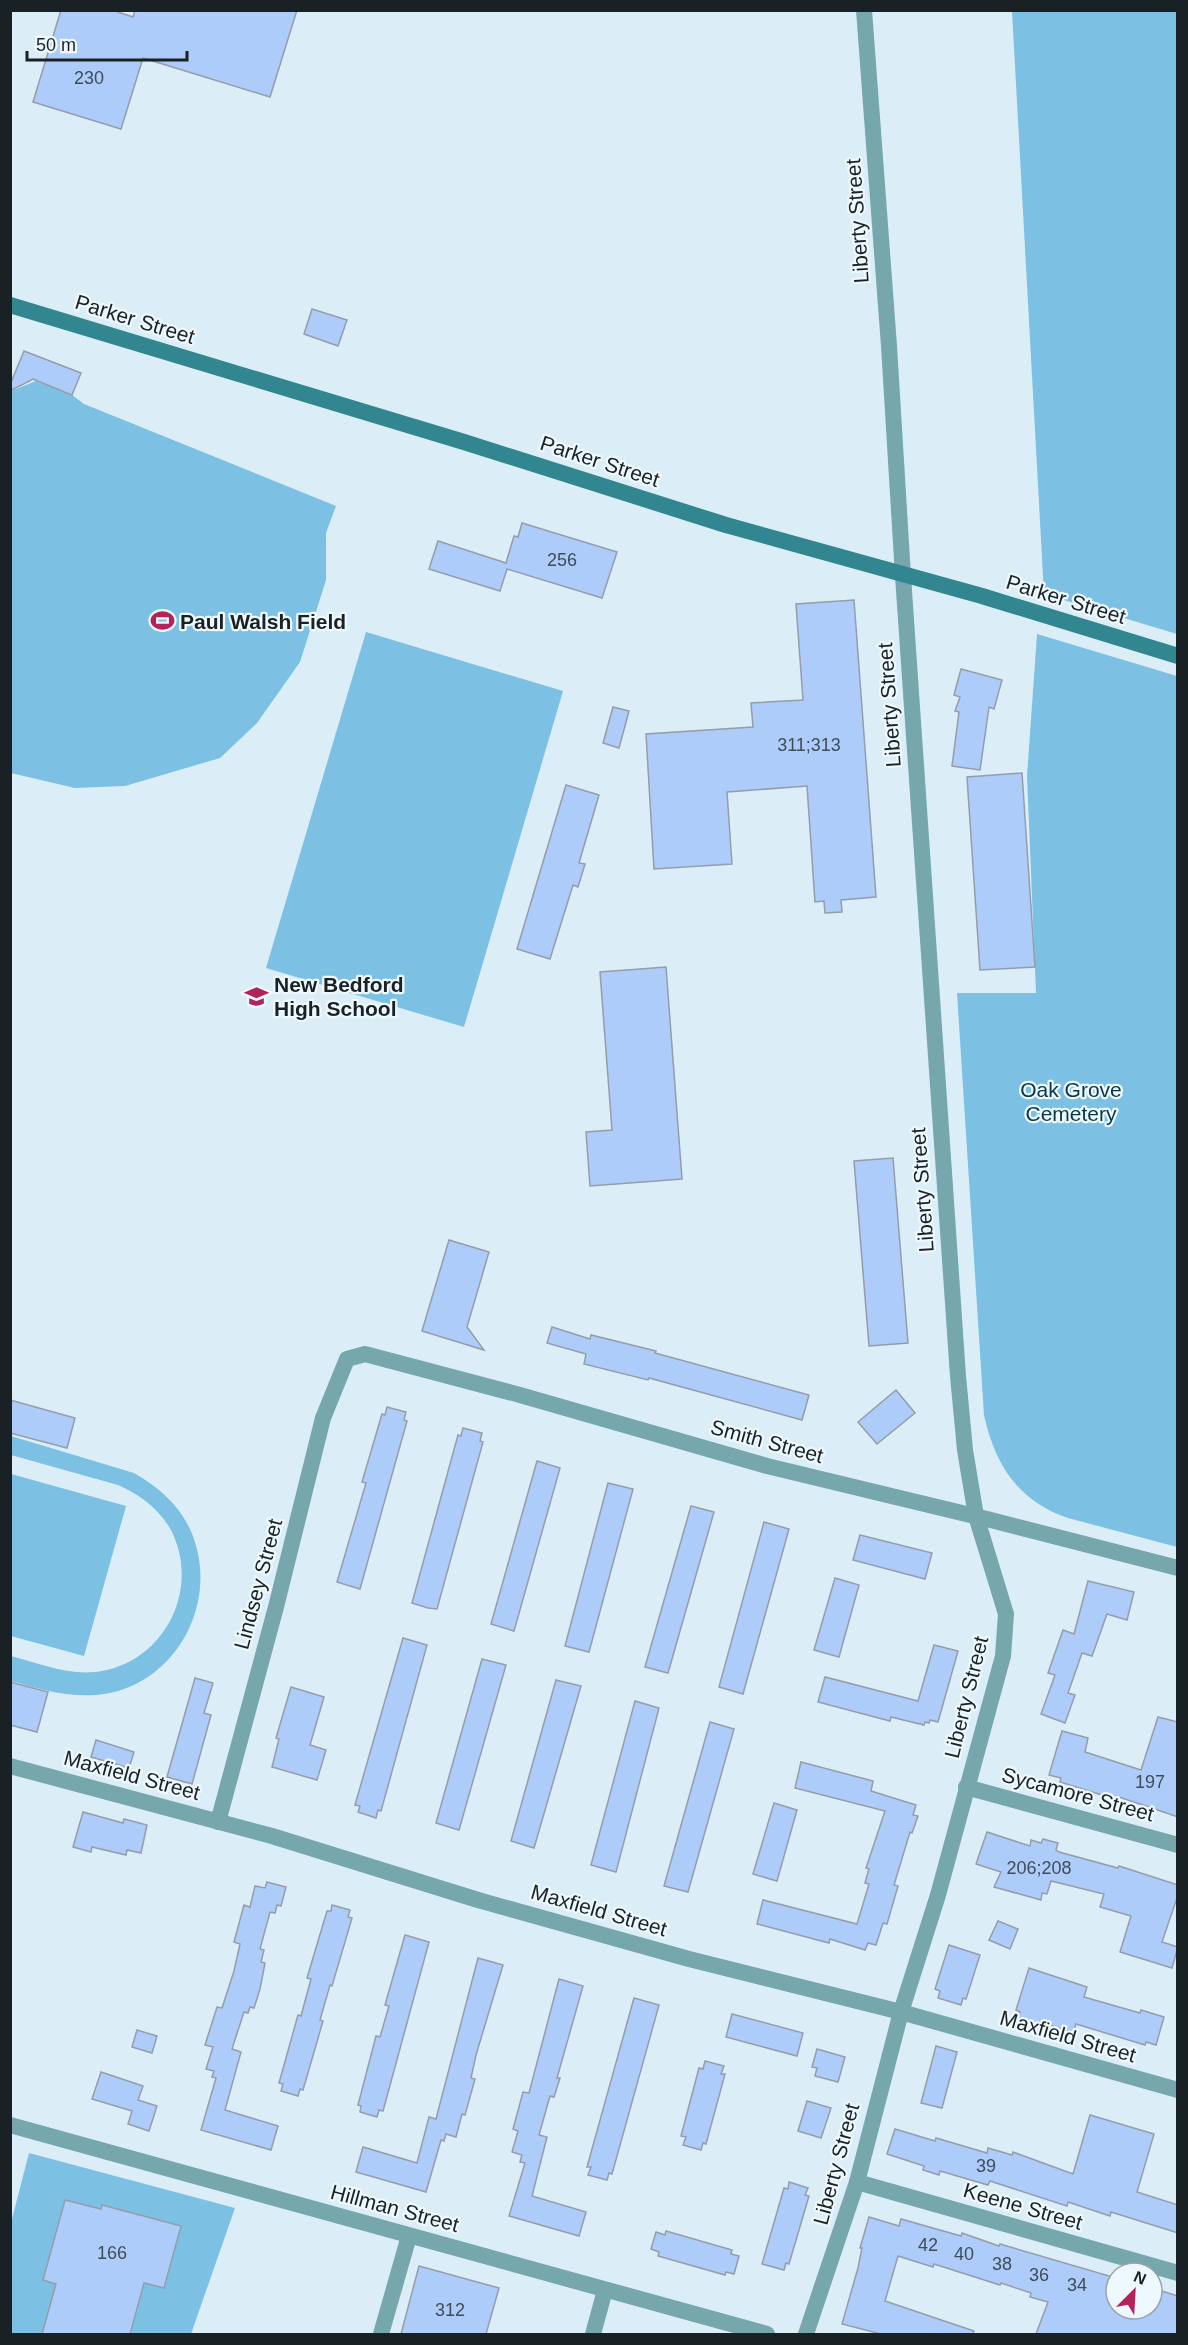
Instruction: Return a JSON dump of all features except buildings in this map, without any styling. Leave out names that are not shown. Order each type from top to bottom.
[{"type":"main road","name":"Parker Street","points":[[10,305],[454,438],[726,525],[903,576],[982,596],[1178,656]]},
{"type":"street","name":"Liberty Street","points":[[806,2334],[857,2182],[901,2012],[938,1895],[966,1787],[999,1676],[1006,1628],[1003,1600],[976,1516],[967,1461],[957,1367],[889,346],[864,10]]},
{"type":"street","name":"Smith Street","points":[[347,1359],[365,1354],[520,1395],[767,1466],[976,1516],[1178,1568]]},
{"type":"street","name":"Lindsey Street","points":[[218,1822],[324,1418],[347,1359]]},
{"type":"street","name":"Maxfield Street","points":[[10,1766],[282,1839],[478,1900],[644,1947],[901,2012],[1178,2090]]},
{"type":"street","name":"Sycamore Street","points":[[966,1787],[1178,1845]]},
{"type":"street","name":"Hillman Street","points":[[10,2125],[767,2334]]},
{"type":"street","name":"Keene Street","points":[[857,2182],[1178,2273]]},
{"type":"street","points":[[381,2334],[409,2236]]},
{"type":"street","points":[[593,2334],[605,2290]]},
{"type":"green space","points":[[1012,11],[1177,11],[1177,634],[1044,594]]},
{"type":"green space","name":"Paul Walsh Field","points":[[36,381],[72,395],[84,404],[336,506],[326,533],[326,580],[300,662],[257,723],[220,758],[125,786],[75,788],[11,773],[11,391]]},
{"type":"green space","points":[[366,632],[563,691],[464,1027],[266,968]]},
{"type":"green space","name":"Oak Grove Cemetery","points":[[1037,634],[1177,676],[1177,1547],[1068,1518],[1035,1502],[1011,1479],[1002,1465],[984,1415],[957,993],[1036,993],[1027,776]]},
{"type":"green space","points":[[11,1436],[134,1473],[166,1496],[179,1510],[189,1527],[198,1552],[200,1579],[197,1604],[189,1629],[176,1651],[158,1670],[136,1684],[110,1693],[72,1695],[11,1681],[11,1656],[74,1672],[95,1672],[119,1666],[139,1656],[156,1640],[169,1622],[178,1601],[182,1578],[180,1555],[172,1532],[162,1516],[149,1504],[118,1485],[11,1455]]},
{"type":"green space","points":[[11,1474],[126,1506],[84,1656],[11,1636]]},
{"type":"green space","points":[[29,2153],[235,2208],[191,2334],[11,2334],[11,2223]]},
{"type":"place","name":"Paul Walsh Field","points":[[162,621]]},
{"type":"place","name":"New Bedford High School","points":[[256,996]]}]
